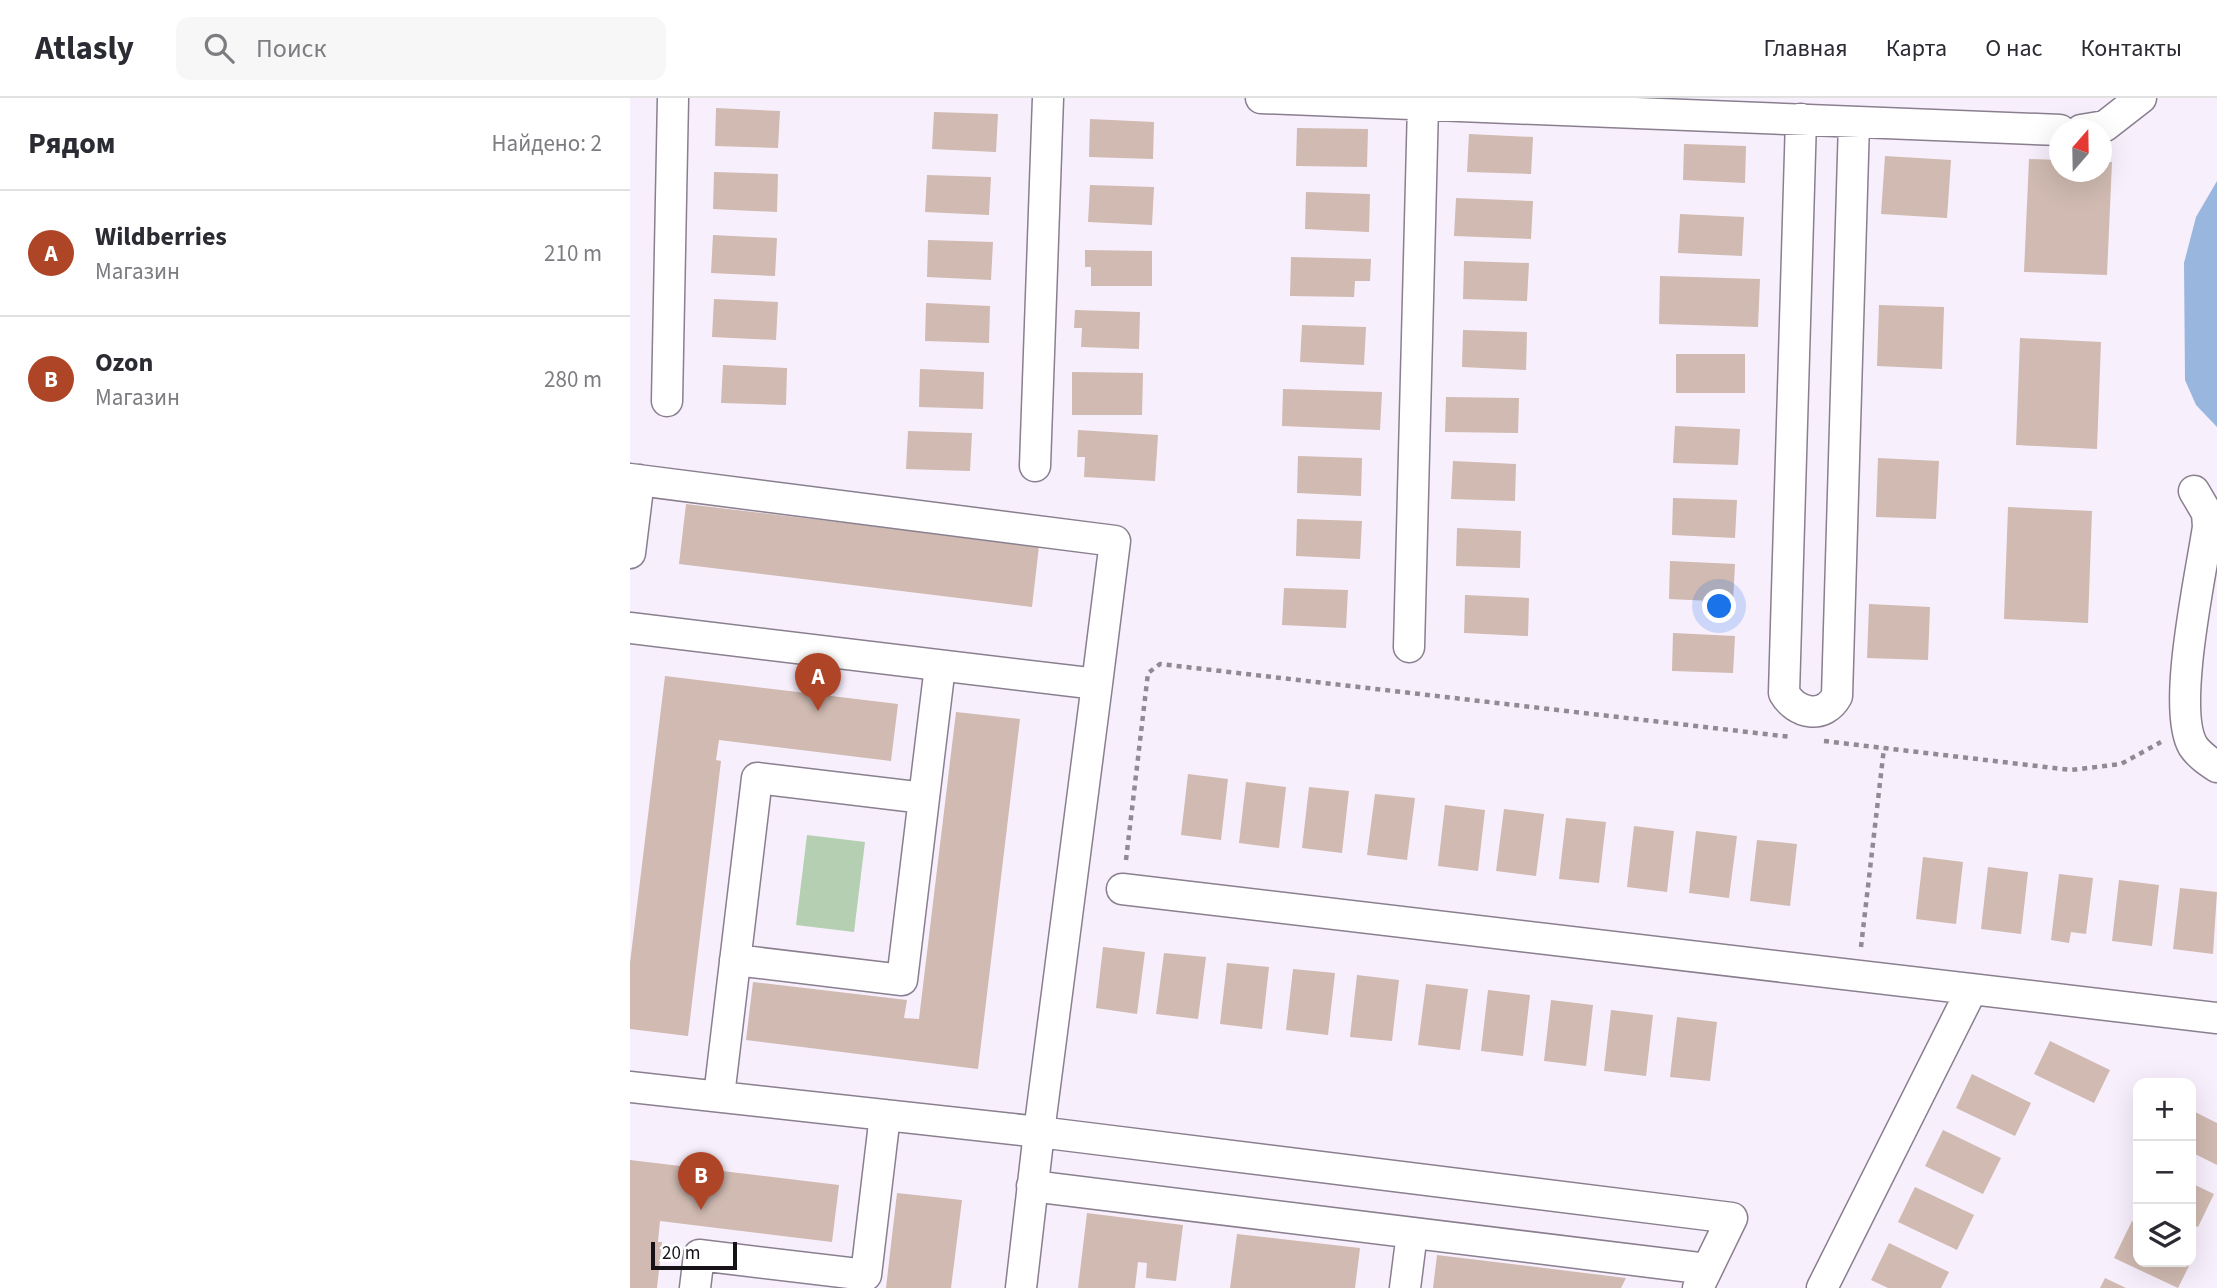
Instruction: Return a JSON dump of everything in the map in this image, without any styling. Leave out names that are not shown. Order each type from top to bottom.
[{"type":"street","points":[[667,401],[673,98]]},
{"type":"street","points":[[1035,466],[1048,98]]},
{"type":"street","points":[[1261,98],[2049,130]]},
{"type":"street","points":[[2112,121],[2141,98]]},
{"type":"street","points":[[1409,647],[1423,105]]},
{"type":"street","points":[[1801,120],[1784,693],[1790,703],[1801,711],[1814,712],[1825,710],[1837,696],[1854,122]]},
{"type":"street","points":[[630,553],[635,480],[1115,541],[1038,1132],[1021,1288]]},
{"type":"street","points":[[2194,491],[2207,513],[2208,527],[2183,706],[2193,745],[2204,758],[2217,767]]},
{"type":"street","points":[[630,628],[1097,684]]},
{"type":"street","points":[[735,960],[902,980],[940,666]]},
{"type":"street","points":[[719,1096],[757,778],[924,798]]},
{"type":"street","points":[[1122,889],[2217,1018]]},
{"type":"street","points":[[1822,1288],[1972,989]]},
{"type":"street","points":[[630,1087],[1038,1132],[1732,1218],[1703,1278],[1412,1233],[1032,1186]]},
{"type":"street","points":[[695,1288],[699,1255],[865,1282],[885,1115]]},
{"type":"street","points":[[1405,1288],[1412,1233]]},
{"type":"path","points":[[1122,889],[1148,673],[1160,664],[1802,739]]},
{"type":"path","points":[[1815,740],[2071,770],[2121,764],[2187,728]]},
{"type":"path","points":[[1857,975],[1884,748]]},
{"type":"green space","points":[[807,835],[865,842],[854,932],[796,925]]},
{"type":"water","points":[[2217,181],[2217,427],[2196,405],[2185,380],[2184,263],[2196,217]]},
{"type":"building","points":[[716,108],[780,111],[778,148],[715,146]]},
{"type":"building","points":[[934,112],[998,114],[996,152],[932,149]]},
{"type":"building","points":[[1090,119],[1154,122],[1153,159],[1089,157]]},
{"type":"building","points":[[1297,128],[1368,129],[1367,167],[1296,166]]},
{"type":"building","points":[[1469,134],[1533,137],[1531,174],[1467,172]]},
{"type":"building","points":[[1684,144],[1746,146],[1745,183],[1683,180]]},
{"type":"building","points":[[1885,156],[1951,160],[1947,218],[1881,214]]},
{"type":"building","points":[[2029,159],[2049,160],[2049,182],[2111,182],[2107,275],[2024,272]]},
{"type":"building","points":[[714,172],[778,174],[777,212],[713,209]]},
{"type":"building","points":[[927,175],[991,177],[989,215],[925,212]]},
{"type":"building","points":[[1090,185],[1154,187],[1152,225],[1088,222]]},
{"type":"building","points":[[1306,192],[1370,194],[1369,232],[1305,229]]},
{"type":"building","points":[[1456,198],[1533,201],[1531,239],[1454,236]]},
{"type":"building","points":[[1680,214],[1744,217],[1742,256],[1678,253]]},
{"type":"building","points":[[713,235],[777,238],[775,276],[711,273]]},
{"type":"building","points":[[928,240],[993,242],[991,280],[927,277]]},
{"type":"building","points":[[1085,250],[1152,251],[1152,286],[1091,286],[1091,267],[1085,267]]},
{"type":"building","points":[[1291,257],[1371,259],[1370,281],[1355,281],[1354,297],[1290,296]]},
{"type":"building","points":[[1464,261],[1529,263],[1527,301],[1463,299]]},
{"type":"building","points":[[1660,276],[1760,279],[1758,327],[1659,324]]},
{"type":"building","points":[[714,299],[778,302],[776,340],[712,337]]},
{"type":"building","points":[[926,303],[990,306],[989,343],[925,341]]},
{"type":"building","points":[[1879,305],[1944,307],[1942,369],[1877,366]]},
{"type":"building","points":[[1075,310],[1140,312],[1139,349],[1081,347],[1082,328],[1074,328]]},
{"type":"building","points":[[1302,325],[1366,327],[1364,365],[1300,362]]},
{"type":"building","points":[[1463,330],[1527,332],[1526,370],[1462,367]]},
{"type":"building","points":[[2020,338],[2101,342],[2097,449],[2016,445]]},
{"type":"building","points":[[1676,354],[1745,354],[1745,393],[1676,393]]},
{"type":"building","points":[[723,365],[787,368],[786,405],[721,403]]},
{"type":"building","points":[[920,369],[984,372],[983,409],[919,407]]},
{"type":"building","points":[[1072,372],[1143,373],[1142,415],[1072,415]]},
{"type":"building","points":[[1283,389],[1382,392],[1380,430],[1282,426]]},
{"type":"building","points":[[1446,397],[1519,398],[1518,433],[1445,432]]},
{"type":"building","points":[[1675,426],[1740,429],[1738,465],[1673,463]]},
{"type":"building","points":[[1078,430],[1158,435],[1155,481],[1084,477],[1085,457],[1077,457]]},
{"type":"building","points":[[908,431],[972,433],[970,471],[906,469]]},
{"type":"building","points":[[1298,456],[1362,458],[1361,496],[1297,493]]},
{"type":"building","points":[[1878,458],[1939,461],[1936,519],[1876,517]]},
{"type":"building","points":[[1453,461],[1516,464],[1515,501],[1451,499]]},
{"type":"building","points":[[1673,498],[1737,500],[1735,538],[1672,535]]},
{"type":"building","points":[[686,504],[1039,546],[1032,607],[679,564]]},
{"type":"building","points":[[2008,507],[2092,511],[2088,623],[2004,619]]},
{"type":"building","points":[[1297,519],[1362,521],[1360,559],[1296,556]]},
{"type":"building","points":[[1457,528],[1521,531],[1520,568],[1456,566]]},
{"type":"building","points":[[1670,561],[1735,564],[1733,602],[1669,599]]},
{"type":"building","points":[[1284,588],[1348,590],[1346,628],[1282,625]]},
{"type":"building","points":[[1465,595],[1529,598],[1528,636],[1464,633]]},
{"type":"building","points":[[1869,604],[1930,607],[1928,660],[1867,658]]},
{"type":"building","points":[[1673,633],[1735,636],[1733,673],[1672,671]]},
{"type":"building","points":[[665,676],[898,704],[891,761],[719,740],[716,760],[721,761],[688,1036],[630,1029],[630,963]]},
{"type":"building","points":[[956,712],[1020,719],[978,1069],[746,1040],[753,982],[907,1000],[904,1018],[919,1019]]},
{"type":"building","points":[[1188,774],[1228,779],[1221,840],[1181,835]]},
{"type":"building","points":[[1246,782],[1286,787],[1279,848],[1239,843]]},
{"type":"building","points":[[1309,787],[1349,791],[1342,853],[1302,848]]},
{"type":"building","points":[[1375,794],[1415,798],[1407,860],[1367,855]]},
{"type":"building","points":[[1445,805],[1485,810],[1478,871],[1438,866]]},
{"type":"building","points":[[1504,809],[1544,814],[1536,876],[1496,871]]},
{"type":"building","points":[[1566,818],[1606,822],[1599,883],[1559,879]]},
{"type":"building","points":[[1634,826],[1674,831],[1667,892],[1627,887]]},
{"type":"building","points":[[1696,831],[1737,836],[1729,898],[1689,893]]},
{"type":"building","points":[[1757,840],[1797,844],[1790,906],[1750,901]]},
{"type":"building","points":[[1923,857],[1963,862],[1956,924],[1916,919]]},
{"type":"building","points":[[1988,867],[2028,872],[2021,934],[1981,929]]},
{"type":"building","points":[[2059,874],[2093,878],[2086,934],[2071,932],[2069,943],[2051,940]]},
{"type":"building","points":[[2119,880],[2159,885],[2152,946],[2112,941]]},
{"type":"building","points":[[2180,888],[2217,892],[2213,954],[2173,949]]},
{"type":"building","points":[[1103,947],[1145,952],[1137,1014],[1096,1008]]},
{"type":"building","points":[[1164,953],[1206,957],[1198,1019],[1156,1014]]},
{"type":"building","points":[[1227,963],[1269,967],[1262,1029],[1220,1024]]},
{"type":"building","points":[[1293,969],[1335,973],[1328,1035],[1286,1030]]},
{"type":"building","points":[[1357,975],[1399,980],[1392,1041],[1350,1037]]},
{"type":"building","points":[[1426,984],[1468,989],[1460,1050],[1418,1045]]},
{"type":"building","points":[[1488,990],[1530,995],[1523,1056],[1481,1051]]},
{"type":"building","points":[[1551,1000],[1593,1005],[1586,1066],[1544,1061]]},
{"type":"building","points":[[1611,1010],[1653,1015],[1646,1076],[1604,1071]]},
{"type":"building","points":[[1677,1017],[1717,1022],[1710,1081],[1670,1077]]},
{"type":"building","points":[[2050,1041],[2110,1070],[2094,1103],[2034,1074]]},
{"type":"building","points":[[1972,1074],[2031,1103],[2015,1136],[1956,1108]]},
{"type":"building","points":[[2196,1112],[2217,1123],[2217,1165],[2196,1154]]},
{"type":"building","points":[[1943,1130],[2001,1158],[1983,1194],[1925,1166]]},
{"type":"building","points":[[630,1160],[839,1185],[832,1242],[660,1221],[658,1242],[662,1242],[657,1288],[630,1288]]},
{"type":"building","points":[[2196,1185],[2214,1194],[2198,1227],[2196,1226]]},
{"type":"building","points":[[1915,1187],[1974,1215],[1957,1250],[1898,1222]]},
{"type":"building","points":[[897,1193],[962,1200],[951,1288],[886,1288]]},
{"type":"building","points":[[1087,1213],[1183,1225],[1176,1281],[1146,1278],[1147,1263],[1138,1262],[1135,1288],[1078,1288]]},
{"type":"building","points":[[2133,1222],[2133,1267],[2114,1258]]},
{"type":"building","points":[[1237,1234],[1360,1248],[1355,1288],[1230,1288]]},
{"type":"building","points":[[1889,1243],[1949,1272],[1941,1288],[1888,1288],[1871,1280]]},
{"type":"building","points":[[1437,1255],[1626,1278],[1621,1288],[1433,1288]]},
{"type":"building","points":[[2133,1267],[2188,1267],[2178,1288]]},
{"type":"building","points":[[2105,1278],[2126,1288],[2100,1288]]},
{"type":"place","name":"Wildberries","points":[[818,711]]},
{"type":"place","name":"Ozon","points":[[701,1210]]}]
